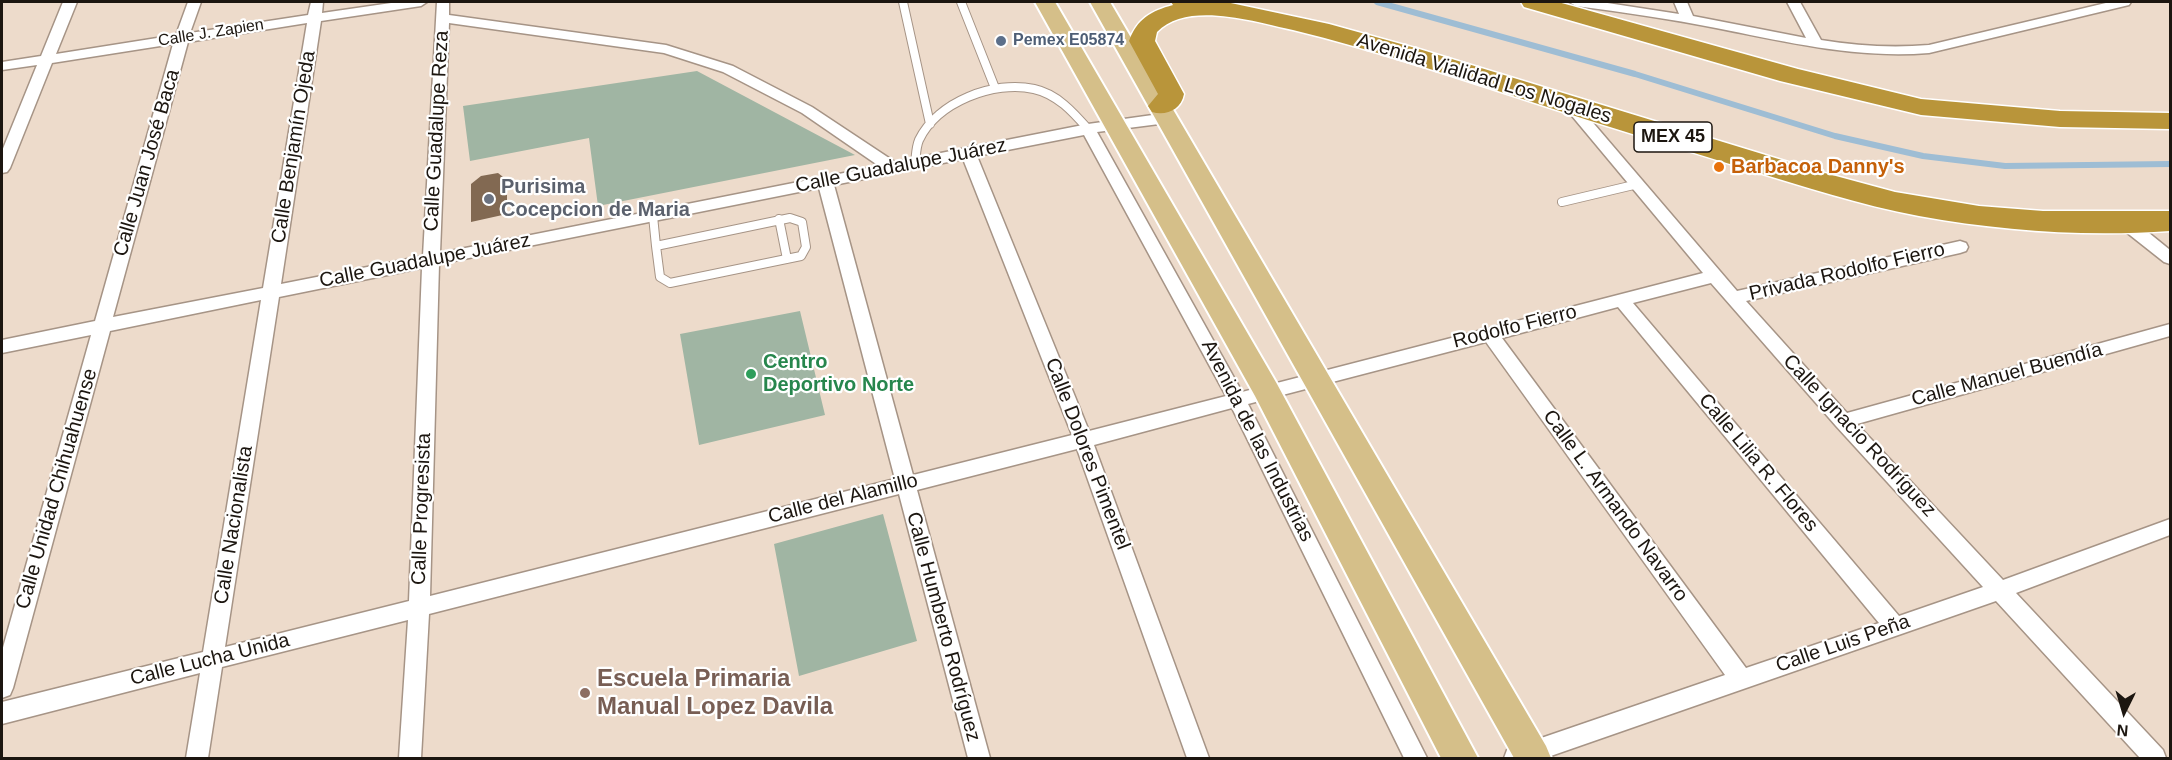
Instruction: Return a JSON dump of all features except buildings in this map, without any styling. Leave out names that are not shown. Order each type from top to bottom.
[{"type":"highway","name":"Avenida Vialidad Los Nogales","points":[[1183,2],[1212,6],[1386,46],[1572,106],[1831,184],[1915,206],[1992,218],[2057,223],[2127,224],[2170,221]]},
{"type":"highway","points":[[1533,2],[1860,94],[1921,107],[2060,119],[2170,121]]},
{"type":"highway","points":[[1164,112],[1171,94],[1142,40],[1143,34],[1149,24],[1160,18],[1176,12],[1212,6]]},
{"type":"highway","points":[[1974,113],[2014,108],[2170,105]]},
{"type":"main road","name":"Avenida de las Industrias","points":[[1045,2],[1102,127],[1267,392],[1460,759]]},
{"type":"main road","points":[[1100,2],[1316,379],[1526,757]]},
{"type":"street","points":[[2,168],[70,2]]},
{"type":"street","name":"Calle Juan José Baca","points":[[102,326],[194,2]]},
{"type":"street","name":"Calle J. Zapien","points":[[2,66],[182,38],[316,9],[421,2]]},
{"type":"street","name":"Calle Guadalupe Reza","points":[[431,260],[443,2]]},
{"type":"street","points":[[1575,2],[1688,19],[1863,51],[1899,52],[1929,49],[2124,2]]},
{"type":"street","points":[[1681,2],[1688,19]]},
{"type":"street","points":[[1794,2],[1816,43]]},
{"type":"street","name":"Calle Benjamín Ojeda","points":[[271,292],[316,9]]},
{"type":"street","points":[[442,18],[666,49],[728,69],[807,110],[893,168]]},
{"type":"street","name":"Calle Ignacio Rodríguez","points":[[1572,106],[1733,298],[1843,421],[2155,759]]},
{"type":"street","name":"Calle Guadalupe Juárez","points":[[2,346],[1102,127],[1164,112]]},
{"type":"street","name":"Avenida de las Industrias","points":[[1102,127],[1416,759]]},
{"type":"street","name":"Calle Dolores Pimentel","points":[[968,153],[1083,440],[1198,759]]},
{"type":"street","name":"Calle Humberto Rodríguez","points":[[825,181],[979,759]]},
{"type":"street","points":[[2127,224],[2170,258]]},
{"type":"street","name":"Privada Rodolfo Fierro","points":[[1733,298],[1960,247]]},
{"type":"street","name":"Calle Progresista","points":[[410,759],[419,607],[431,260]]},
{"type":"street","name":"Rodolfo Fierro","points":[[1316,379],[1715,276]]},
{"type":"street","name":"Calle Nacionalista","points":[[196,759],[271,292]]},
{"type":"street","name":"Calle Lilia R. Flores","points":[[1621,300],[1895,626]]},
{"type":"street","name":"Calle Unidad Chihuahuense","points":[[2,687],[102,326]]},
{"type":"street","name":"Calle Manuel Buendía","points":[[1843,421],[2170,330]]},
{"type":"street","name":"Calle L. Armando Navarro","points":[[1490,333],[1741,679]]},
{"type":"street","name":"Avenida de las Industrias","points":[[1267,392],[1316,379]]},
{"type":"street","name":"Calle del Alamillo","points":[[419,607],[1267,392]]},
{"type":"street","name":"Calle Luis Peña","points":[[1526,757],[1741,679],[2001,590],[2170,527]]},
{"type":"street","name":"Calle Lucha Unida","points":[[2,713],[419,607]]},
{"type":"lane","points":[[903,2],[930,124]]},
{"type":"lane","points":[[960,2],[995,88]]},
{"type":"lane","points":[[915,163],[919,142],[930,124],[965,98],[995,88],[1022,88],[1050,94],[1102,127]]},
{"type":"lane","points":[[1562,202],[1638,184]]},
{"type":"lane","points":[[653,216],[656,246],[660,277],[670,283],[801,256],[806,247],[802,222],[790,218],[656,246]]},
{"type":"lane","points":[[779,219],[787,259]]},
{"type":"green space","points":[[697,71],[855,155],[598,206],[589,138],[470,161],[463,106]]},
{"type":"green space","name":"Centro Deportivo Norte","points":[[800,311],[825,415],[699,445],[680,334]]},
{"type":"green space","points":[[883,514],[917,641],[799,676],[774,544]]},
{"type":"waterway","points":[[1377,2],[1635,74],[1835,136],[1923,156],[2005,166],[2170,164]]},
{"type":"place","name":"Pemex E05874","points":[[1001,41]]},
{"type":"place","name":"Barbacoa Danny's","points":[[1719,167]]},
{"type":"place","name":"Purisima Cocepcion de Maria","points":[[489,199]]},
{"type":"place","name":"Centro Deportivo Norte","points":[[751,374]]},
{"type":"place","name":"Escuela Primaria Manual Lopez Davila","points":[[585,693]]}]
